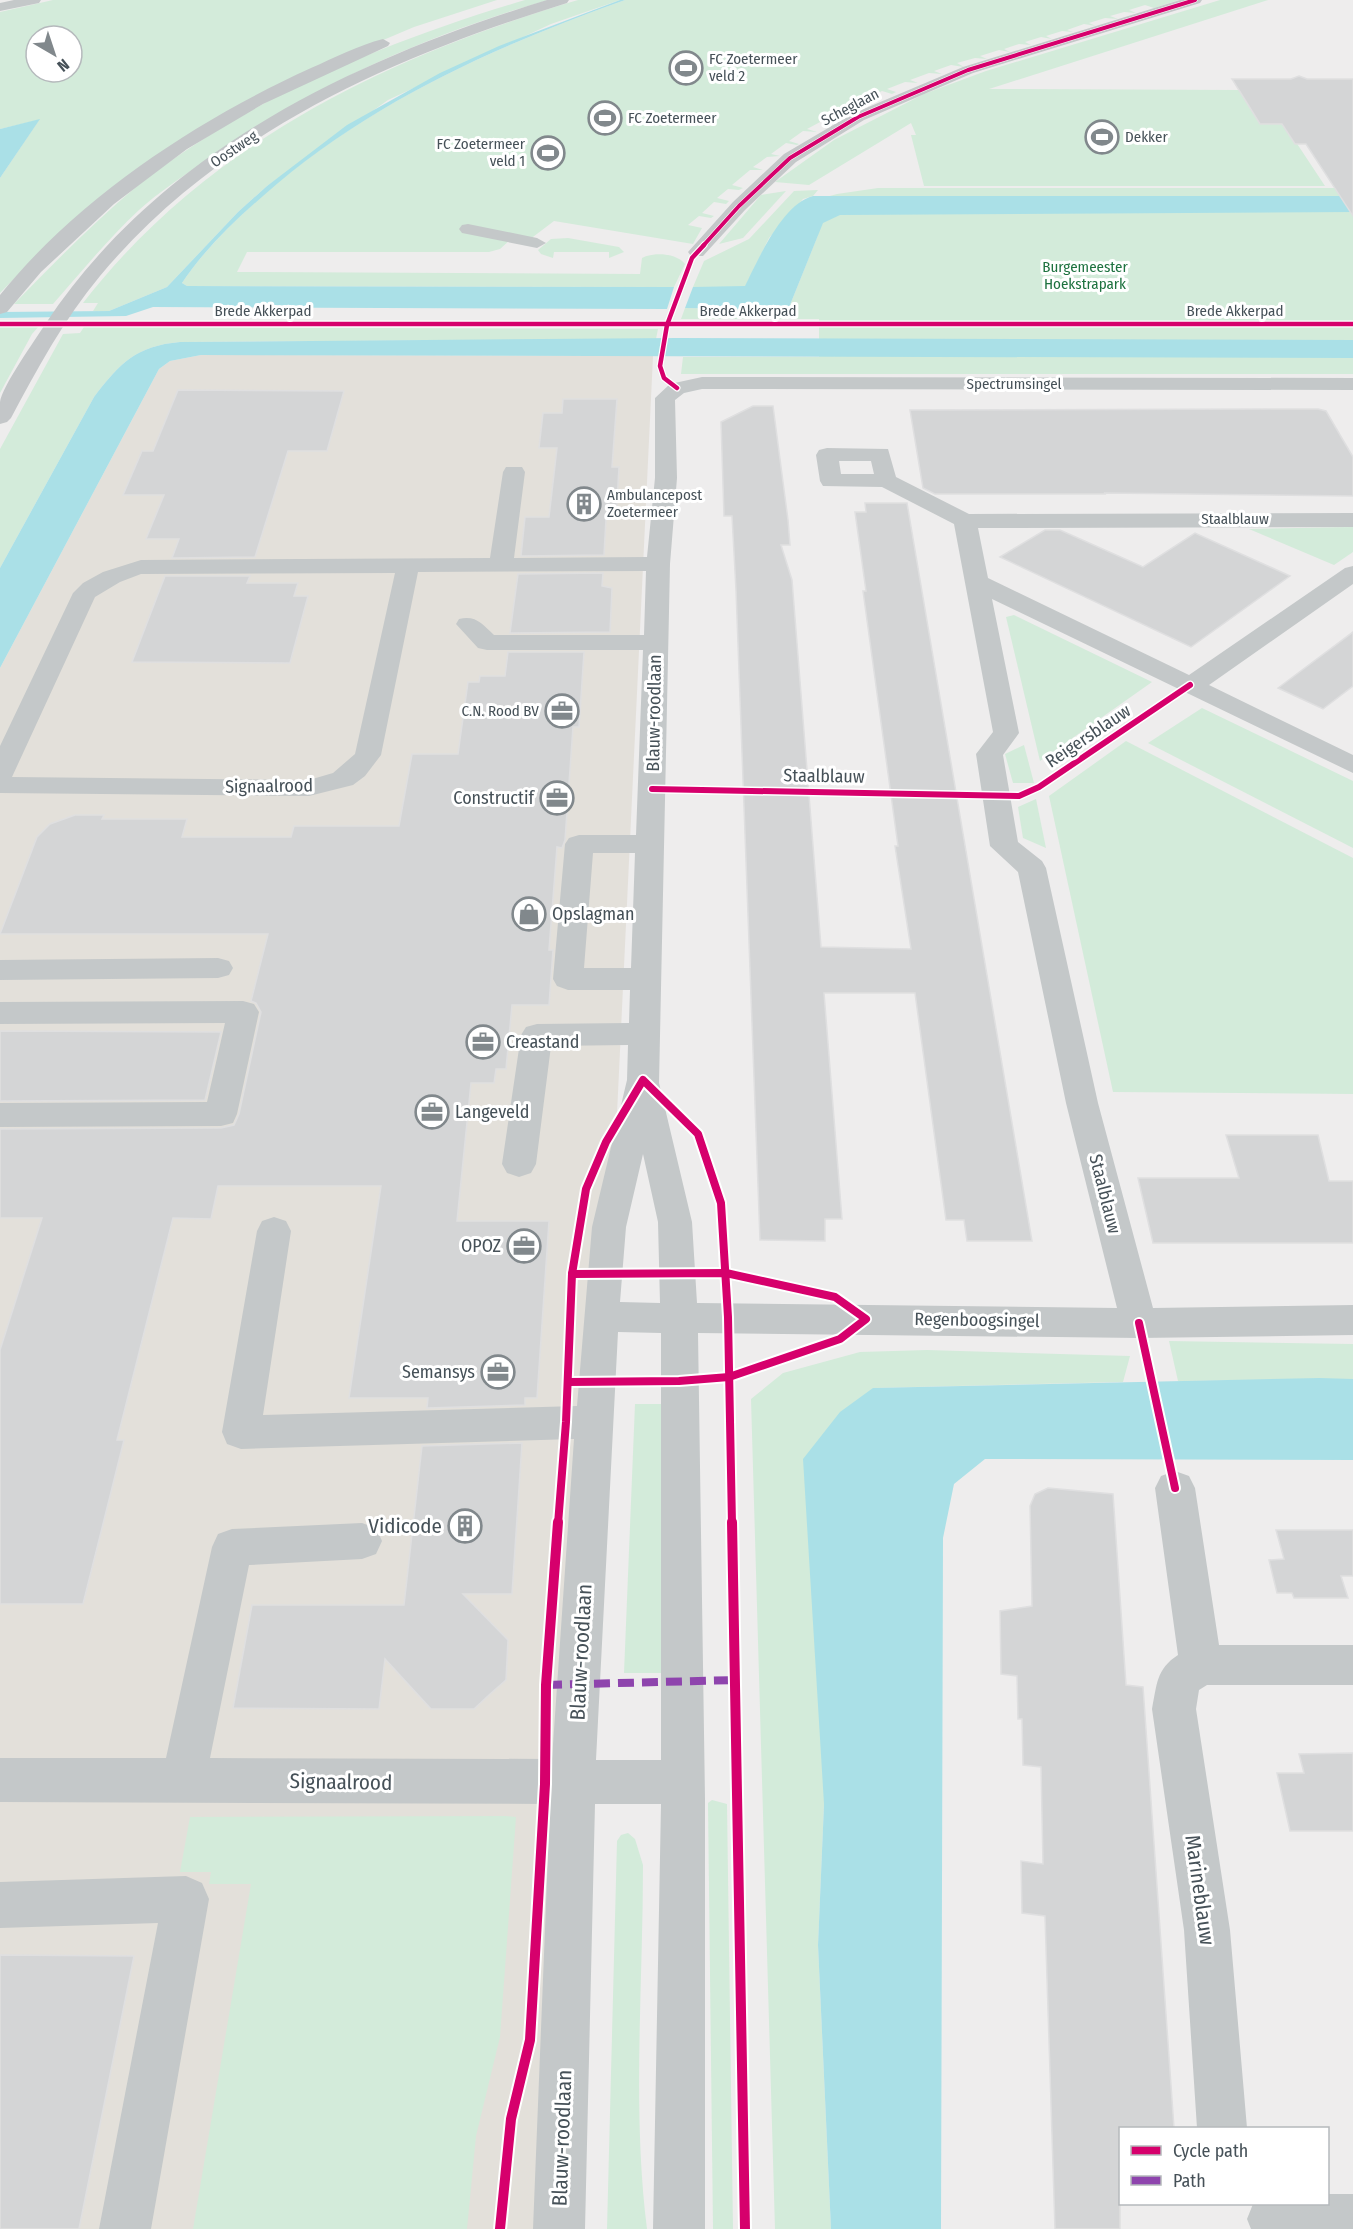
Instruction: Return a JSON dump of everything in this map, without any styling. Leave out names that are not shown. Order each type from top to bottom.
[{"type":"main road","points":[[490,5],[509,0]]},
{"type":"main road","name":"Oostweg","points":[[0,418],[47,334],[108,255],[176,190],[239,143],[374,69],[440,42],[562,0]]},
{"type":"main road","name":"Oostweg","points":[[1,306],[43,259],[118,190],[178,145],[260,97],[398,37]]},
{"type":"street","points":[[0,7],[34,0]]},
{"type":"street","name":"Scheglaan","points":[[698,252],[739,206],[790,158],[866,113],[968,70],[1195,0]]},
{"type":"street","points":[[468,229],[537,243]]},
{"type":"street","name":"Spectrumsingel","points":[[676,388],[702,383],[1353,384]]},
{"type":"street","name":"Blauw-roodlaan","points":[[559,2229],[573,1781],[601,1317],[609,1227],[643,1080],[658,564],[666,478],[665,398],[676,388]]},
{"type":"street","points":[[501,564],[514,472]]},
{"type":"street","points":[[886,480],[965,521]]},
{"type":"street","name":"Staalblauw","points":[[1139,1323],[1082,1103],[1032,868],[1004,846],[989,754],[1006,733],[979,583],[965,521],[1353,520]]},
{"type":"street","points":[[0,774],[85,593],[100,581],[118,572],[141,567],[658,564]]},
{"type":"street","name":"Signaalrood","points":[[0,785],[309,788],[337,782],[356,772],[368,755],[408,566]]},
{"type":"street","points":[[1190,685],[1222,667],[1353,573]]},
{"type":"street","points":[[979,583],[1353,765]]},
{"type":"street","points":[[468,624],[487,643],[656,642]]},
{"type":"street","points":[[646,979],[568,979],[579,844],[650,844]]},
{"type":"street","points":[[0,970],[218,968]]},
{"type":"street","points":[[0,1013],[243,1012],[221,1114],[0,1115]]},
{"type":"street","points":[[519,1164],[537,1035],[644,1034]]},
{"type":"street","name":"Blauw-roodlaan","points":[[643,1080],[675,1222],[679,1317],[682,1782],[679,2229]]},
{"type":"street","points":[[274,1232],[241,1432],[595,1422]]},
{"type":"street","name":"Regenboogsingel","points":[[601,1317],[1139,1323],[1353,1320]]},
{"type":"street","points":[[1175,1488],[1201,1665],[1353,1665]]},
{"type":"street","points":[[183,1780],[232,1547],[362,1541]]},
{"type":"street","name":"Marineblauw","points":[[1201,1665],[1180,1678],[1174,1709],[1207,1930],[1222,2127]]},
{"type":"street","name":"Signaalrood","points":[[0,1780],[545,1784],[573,1781],[682,1782]]},
{"type":"street","points":[[0,1905],[186,1899],[125,2229]]},
{"type":"street","points":[[1269,2217],[1353,2220]]},
{"type":"shaded area","points":[[201,355],[653,356],[564,2229],[0,2229],[0,668],[159,369],[170,361]]},
{"type":"green space","points":[[53,0],[497,0],[414,27],[291,79],[65,227],[0,293],[0,178],[39,120],[0,129],[0,12]]},
{"type":"green space","points":[[525,0],[548,0],[412,47],[324,88],[282,112],[177,180],[146,204],[106,244],[53,304],[14,304],[89,229],[136,187],[225,126],[273,99],[372,53]]},
{"type":"green space","points":[[578,0],[620,0],[551,24],[388,100],[267,186],[238,212],[167,287],[109,311],[93,311],[98,303],[83,303],[132,246],[186,196],[244,152],[305,113],[370,79],[438,49]]},
{"type":"green space","name":"FC Zoetermeer","points":[[625,0],[1179,0],[1154,8],[1145,5],[1129,10],[1136,13],[1124,12],[1110,16],[1118,19],[1105,18],[1089,23],[1096,26],[1084,24],[1067,30],[1073,32],[1062,31],[1046,36],[1052,39],[1041,37],[1025,42],[1031,45],[1019,44],[1004,49],[1010,52],[999,50],[980,56],[987,59],[975,58],[957,63],[964,67],[951,65],[934,71],[942,74],[929,73],[910,80],[918,83],[905,82],[887,89],[896,92],[892,94],[882,91],[868,98],[877,101],[864,99],[846,108],[855,111],[841,110],[826,119],[836,122],[822,121],[807,129],[817,132],[803,131],[789,141],[799,144],[786,143],[771,154],[780,156],[767,157],[753,167],[763,170],[750,170],[732,185],[743,188],[728,189],[717,198],[729,201],[726,204],[714,202],[702,213],[714,216],[711,218],[699,216],[688,225],[702,228],[693,244],[554,221],[525,243],[510,240],[500,249],[489,252],[247,252],[237,272],[640,274],[642,258],[659,254],[671,256],[685,264],[674,287],[187,286],[182,283],[209,248],[251,206],[303,163],[345,133],[434,81],[481,58],[528,37]]},
{"type":"green space","name":"Dekker","points":[[1220,0],[1268,0],[989,89],[1239,90],[1260,123],[1284,124],[1325,186],[924,186],[911,135],[916,135],[911,123],[809,185],[775,182],[834,140],[924,94],[986,71]]},
{"type":"green space","name":"Burgemeester Hoekstrapark","points":[[878,188],[1353,188],[1353,374],[681,374],[683,357],[819,357],[819,319],[681,319],[685,308],[788,310],[818,235],[819,199]]},
{"type":"green space","points":[[818,190],[813,196],[803,199],[769,238],[745,287],[693,287],[704,261],[749,239],[794,191]]},
{"type":"green space","points":[[786,191],[743,238],[719,244],[761,195]]},
{"type":"green space","points":[[568,238],[619,247],[624,252],[609,258],[609,252],[554,252],[553,258],[541,254],[538,250],[551,239]]},
{"type":"green space","points":[[39,326],[32,334],[0,393],[0,327]]},
{"type":"green space","points":[[84,327],[658,329],[656,339],[180,342],[140,352],[121,366],[94,397],[0,568],[0,449],[63,334],[80,333]]},
{"type":"green space","points":[[1353,527],[1353,552],[1334,565],[1249,529]]},
{"type":"green space","points":[[1014,615],[1152,682],[1040,761],[1006,617]]},
{"type":"green space","points":[[1202,708],[1353,781],[1353,848],[1148,743]]},
{"type":"green space","points":[[1126,741],[1353,858],[1353,1094],[1113,1092],[1049,796]]},
{"type":"green space","points":[[1024,745],[1034,783],[1013,783],[1005,754]]},
{"type":"green space","points":[[1036,799],[1046,848],[1023,838],[1018,807]]},
{"type":"green space","points":[[1169,1341],[1353,1344],[1353,1379],[1178,1381]]},
{"type":"green space","points":[[927,1350],[1130,1356],[1123,1382],[873,1388],[824,1804],[818,1945],[831,2229],[775,2229],[751,1399],[783,1373],[860,1352]]},
{"type":"green space","points":[[635,1404],[668,1404],[663,1673],[624,1673]]},
{"type":"green space","points":[[712,1800],[727,1804],[733,2229],[713,2229],[708,1803]]},
{"type":"green space","points":[[190,1817],[516,1817],[500,2037],[476,2136],[467,2229],[193,2229],[251,1884],[209,1884],[211,1872],[180,1872]]},
{"type":"green space","points":[[628,1833],[635,1839],[643,1865],[639,2093],[647,2229],[607,2229],[617,1841],[621,1835]]},
{"type":"water","points":[[625,0],[528,37],[481,58],[434,81],[345,133],[303,163],[241,216],[209,248],[182,283],[187,286],[674,287],[667,309],[153,307],[126,316],[0,318],[0,312],[109,311],[167,287],[238,212],[267,186],[347,125],[440,73],[499,46]]},
{"type":"water","points":[[40,119],[0,178],[0,129]]},
{"type":"water","points":[[813,196],[1353,196],[1353,212],[840,215],[823,223],[788,310],[685,308],[693,287],[745,286],[781,221],[802,201]]},
{"type":"water","points":[[677,338],[1353,340],[1353,358],[201,355],[170,361],[159,369],[0,668],[0,568],[94,397],[121,366],[140,352],[180,342]]},
{"type":"water","points":[[1353,1379],[1353,1460],[985,1459],[954,1484],[943,1538],[941,2229],[831,2229],[818,1945],[824,1804],[803,1459],[840,1412],[873,1388]]},
{"type":"building","points":[[1299,76],[1307,79],[1353,79],[1353,216],[1306,144],[1295,144],[1282,124],[1260,124],[1232,79],[1291,79]]},
{"type":"building","points":[[178,390],[344,391],[327,451],[288,451],[255,557],[172,558],[179,539],[146,539],[164,495],[123,495],[142,451],[153,451]]},
{"type":"building","points":[[563,399],[617,399],[612,467],[619,467],[616,519],[606,519],[604,555],[521,556],[525,517],[549,517],[557,448],[539,448],[543,413],[562,413]]},
{"type":"building","points":[[753,406],[773,406],[788,520],[790,545],[781,545],[792,580],[821,947],[911,949],[895,846],[898,846],[863,591],[866,591],[855,512],[866,512],[865,503],[907,503],[1032,1241],[967,1241],[964,1220],[946,1220],[915,993],[824,993],[842,1219],[825,1219],[825,1241],[760,1240],[736,590],[732,516],[724,516],[721,422]]},
{"type":"building","points":[[1318,409],[1326,411],[1353,457],[1353,496],[1104,493],[1106,494],[935,494],[923,488],[910,410]]},
{"type":"building","points":[[1045,530],[1060,530],[1143,567],[1195,533],[1290,576],[1191,647],[1000,557]]},
{"type":"building","points":[[603,573],[602,586],[612,588],[610,632],[510,633],[518,574]]},
{"type":"building","points":[[165,576],[250,576],[247,583],[298,583],[294,596],[308,596],[290,663],[132,662]]},
{"type":"building","points":[[1353,632],[1353,686],[1323,709],[1278,688]]},
{"type":"building","points":[[508,652],[584,652],[579,727],[573,727],[565,840],[562,848],[557,847],[549,950],[553,950],[549,1005],[512,1005],[506,1069],[496,1069],[494,1083],[471,1083],[457,1221],[549,1221],[537,1398],[525,1398],[525,1405],[427,1408],[428,1398],[349,1398],[381,1186],[218,1186],[211,1219],[173,1218],[117,1440],[124,1440],[83,1604],[0,1604],[0,1350],[42,1218],[0,1218],[0,1129],[221,1128],[234,1125],[239,1114],[261,1012],[256,1003],[251,1001],[268,934],[0,934],[37,837],[50,824],[75,815],[104,815],[102,819],[187,819],[182,837],[291,837],[294,826],[399,826],[412,754],[458,754],[468,682],[479,682],[480,676],[505,676]]},
{"type":"building","points":[[0,1031],[221,1032],[205,1100],[0,1101]]},
{"type":"building","points":[[1226,1135],[1318,1135],[1329,1181],[1353,1181],[1353,1243],[1153,1243],[1138,1178],[1239,1178]]},
{"type":"building","points":[[522,1443],[512,1594],[463,1594],[508,1640],[506,1680],[474,1709],[431,1709],[385,1659],[379,1709],[233,1708],[252,1605],[404,1605],[422,1446]]},
{"type":"building","points":[[1048,1488],[1113,1494],[1126,1685],[1143,1687],[1174,2127],[1119,2127],[1120,2229],[1055,2229],[1045,1916],[1022,1913],[1021,1861],[1043,1864],[1041,1767],[1023,1765],[1022,1719],[1018,1719],[1017,1676],[1001,1674],[1000,1611],[1032,1606],[1030,1506],[1035,1494]]},
{"type":"building","points":[[1276,1530],[1353,1530],[1353,1576],[1341,1576],[1348,1598],[1294,1598],[1292,1593],[1277,1593],[1269,1560],[1284,1559]]},
{"type":"building","points":[[1353,1753],[1353,1831],[1290,1831],[1277,1773],[1304,1773],[1299,1754]]},
{"type":"building","points":[[0,1955],[134,1956],[79,2229],[0,2229]]},
{"type":"marked path","points":[[546,1685],[736,1680]]},
{"type":"cycle path","points":[[677,388],[664,378],[660,366],[667,325],[692,258],[739,206],[790,158],[858,117],[968,70],[1195,0]]},
{"type":"cycle path","name":"Brede Akkerpad","points":[[0,324],[1353,324]]},
{"type":"cycle path","name":"Reigersblauw","points":[[652,789],[1019,796],[1039,787],[1190,685]]},
{"type":"cycle path","points":[[500,2229],[511,2119],[530,2040],[545,1784],[546,1685],[566,1422],[572,1274],[586,1189],[606,1142],[643,1080],[698,1134],[721,1203],[728,1317],[745,2229]]},
{"type":"cycle path","points":[[568,1382],[679,1381],[729,1377],[840,1339],[866,1319],[835,1297],[726,1273],[572,1274]]},
{"type":"cycle path","points":[[1139,1323],[1175,1488]]},
{"type":"place","name":"FC Zoetermeer veld 2","points":[[686,68]]},
{"type":"place","name":"FC Zoetermeer","points":[[605,118]]},
{"type":"place","name":"Dekker","points":[[1102,137]]},
{"type":"place","name":"FC Zoetermeer veld 1","points":[[548,153]]},
{"type":"place","name":"Ambulancepost Zoetermeer","points":[[584,504]]},
{"type":"place","name":"C.N. Rood BV","points":[[562,711]]},
{"type":"place","name":"Constructif","points":[[557,798]]},
{"type":"place","name":"Opslagman","points":[[529,914]]},
{"type":"place","name":"Creastand","points":[[483,1042]]},
{"type":"place","name":"Langeveld","points":[[432,1112]]},
{"type":"place","name":"OPOZ","points":[[524,1246]]},
{"type":"place","name":"Semansys","points":[[498,1372]]},
{"type":"place","name":"Vidicode","points":[[465,1526]]}]
